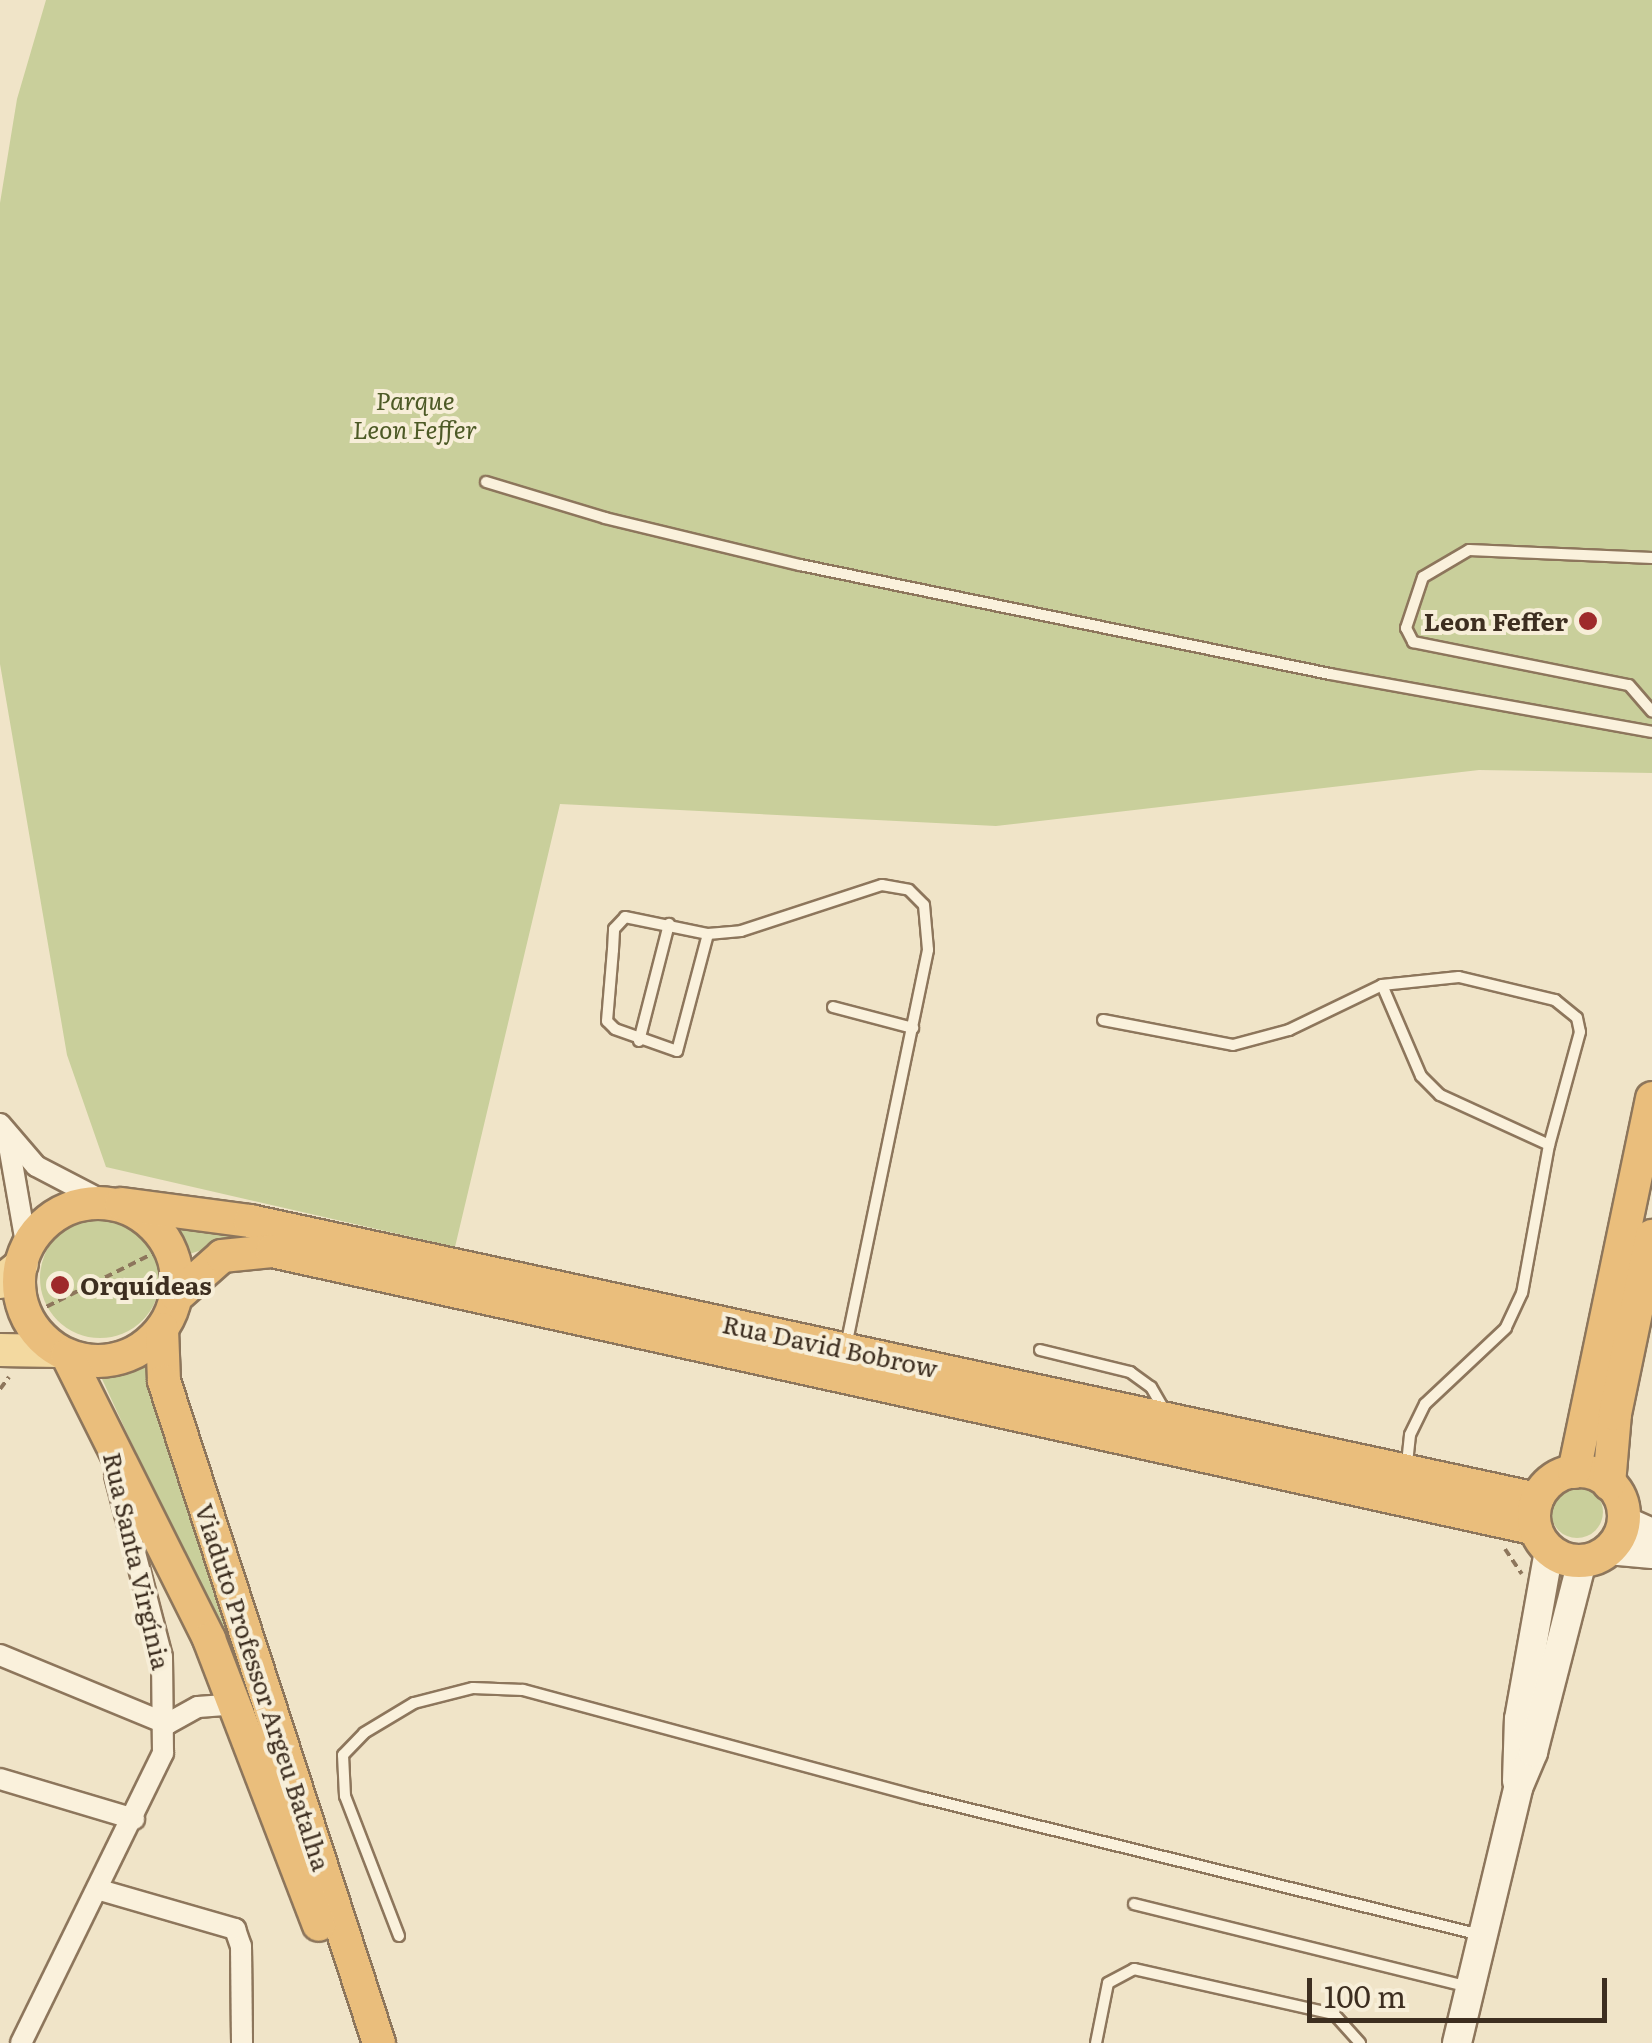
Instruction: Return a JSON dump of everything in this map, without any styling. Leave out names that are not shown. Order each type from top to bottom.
[{"type":"highway","points":[[1574,1472],[1652,1098]]},
{"type":"highway","name":"Rua David Bobrow","points":[[16,1265],[55,1217],[112,1202],[250,1221],[1407,1470],[1541,1526]]},
{"type":"highway","points":[[112,1202],[166,1245],[178,1296]]},
{"type":"highway","points":[[1609,1484],[1615,1414],[1652,1236]]},
{"type":"highway","name":"Rua David Bobrow","points":[[62,1353],[121,1358],[162,1329],[178,1296],[222,1256],[272,1251],[1541,1526]]},
{"type":"highway","points":[[16,1265],[26,1314],[62,1353]]},
{"type":"highway","name":"Viaduto Professor Argeu Batalha","points":[[162,1329],[164,1381],[349,1981],[359,2043]]},
{"type":"highway","name":"Rua Santa Virgínia","points":[[62,1353],[105,1424]]},
{"type":"highway","name":"Viaduto Professor Argeu Batalha","points":[[105,1424],[238,1704],[349,1981],[379,2043]]},
{"type":"highway","points":[[1574,1472],[1609,1484],[1638,1526],[1595,1556],[1541,1526],[1552,1480],[1574,1472]]},
{"type":"main road","points":[[4,1350],[62,1353]]},
{"type":"main road","points":[[1518,1788],[1514,1749],[1541,1526]]},
{"type":"main road","points":[[1457,2043],[1518,1788],[1595,1556],[1652,1554]]},
{"type":"street","points":[[4,1131],[51,1177],[112,1202]]},
{"type":"street","points":[[4,1131],[16,1265]]},
{"type":"street","name":"Rua Santa Virgínia","points":[[21,2043],[134,1818],[163,1753],[167,1724],[162,1658],[105,1424]]},
{"type":"street","points":[[0,1655],[167,1724],[198,1707],[238,1704]]},
{"type":"street","points":[[0,1779],[134,1818]]},
{"type":"street","points":[[100,1890],[235,1929],[241,1946],[242,2043]]},
{"type":"lane","points":[[486,482],[605,518],[800,565],[1330,674],[1652,732]]},
{"type":"lane","points":[[1652,558],[1469,550],[1423,577],[1406,628],[1413,642],[1630,685],[1652,712]]},
{"type":"lane","points":[[708,934],[682,1045],[670,1053],[608,1021],[614,930],[625,917],[708,934],[741,931],[882,884],[909,890],[924,905],[928,923],[913,1028],[845,1349]]},
{"type":"lane","points":[[639,1040],[669,924]]},
{"type":"lane","points":[[1103,1020],[1234,1045],[1289,1030],[1382,985],[1458,977],[1570,1007],[1580,1032],[1550,1145],[1522,1293],[1506,1328],[1425,1404],[1410,1435],[1407,1470]]},
{"type":"lane","points":[[1382,985],[1421,1076],[1440,1095],[1550,1145]]},
{"type":"lane","points":[[833,1007],[913,1028]]},
{"type":"lane","points":[[1040,1350],[1130,1372],[1151,1387],[1168,1418]]},
{"type":"lane","points":[[399,1936],[346,1796],[343,1755],[364,1732],[414,1703],[473,1688],[523,1690],[924,1798],[1482,1935]]},
{"type":"lane","points":[[1134,1904],[1470,1988]]},
{"type":"lane","points":[[1096,2043],[1108,1983],[1134,1969],[1334,2014],[1360,2043]]},
{"type":"path","points":[[0,1390],[10,1378],[4,1350],[9,1329],[26,1314],[166,1245]]},
{"type":"green space","name":"Parque Leon Feffer","points":[[46,0],[1652,0],[1652,773],[1479,770],[996,826],[560,804],[455,1247],[106,1167],[67,1055],[0,664],[0,203],[17,99]]},
{"type":"green space","points":[[100,1218],[123,1223],[142,1236],[155,1255],[160,1278],[155,1301],[142,1320],[123,1333],[100,1338],[77,1333],[58,1320],[45,1301],[40,1278],[45,1255],[58,1236],[77,1223]]},
{"type":"green space","points":[[168,1223],[252,1234],[183,1256]]},
{"type":"green space","points":[[148,1352],[254,1686],[245,1689],[96,1366]]},
{"type":"green space","points":[[1577,1486],[1595,1494],[1603,1512],[1595,1530],[1577,1538],[1559,1530],[1551,1512],[1559,1494]]},
{"type":"place","name":"Leon Feffer","points":[[1588,621]]},
{"type":"place","name":"Orquídeas","points":[[60,1285]]}]
